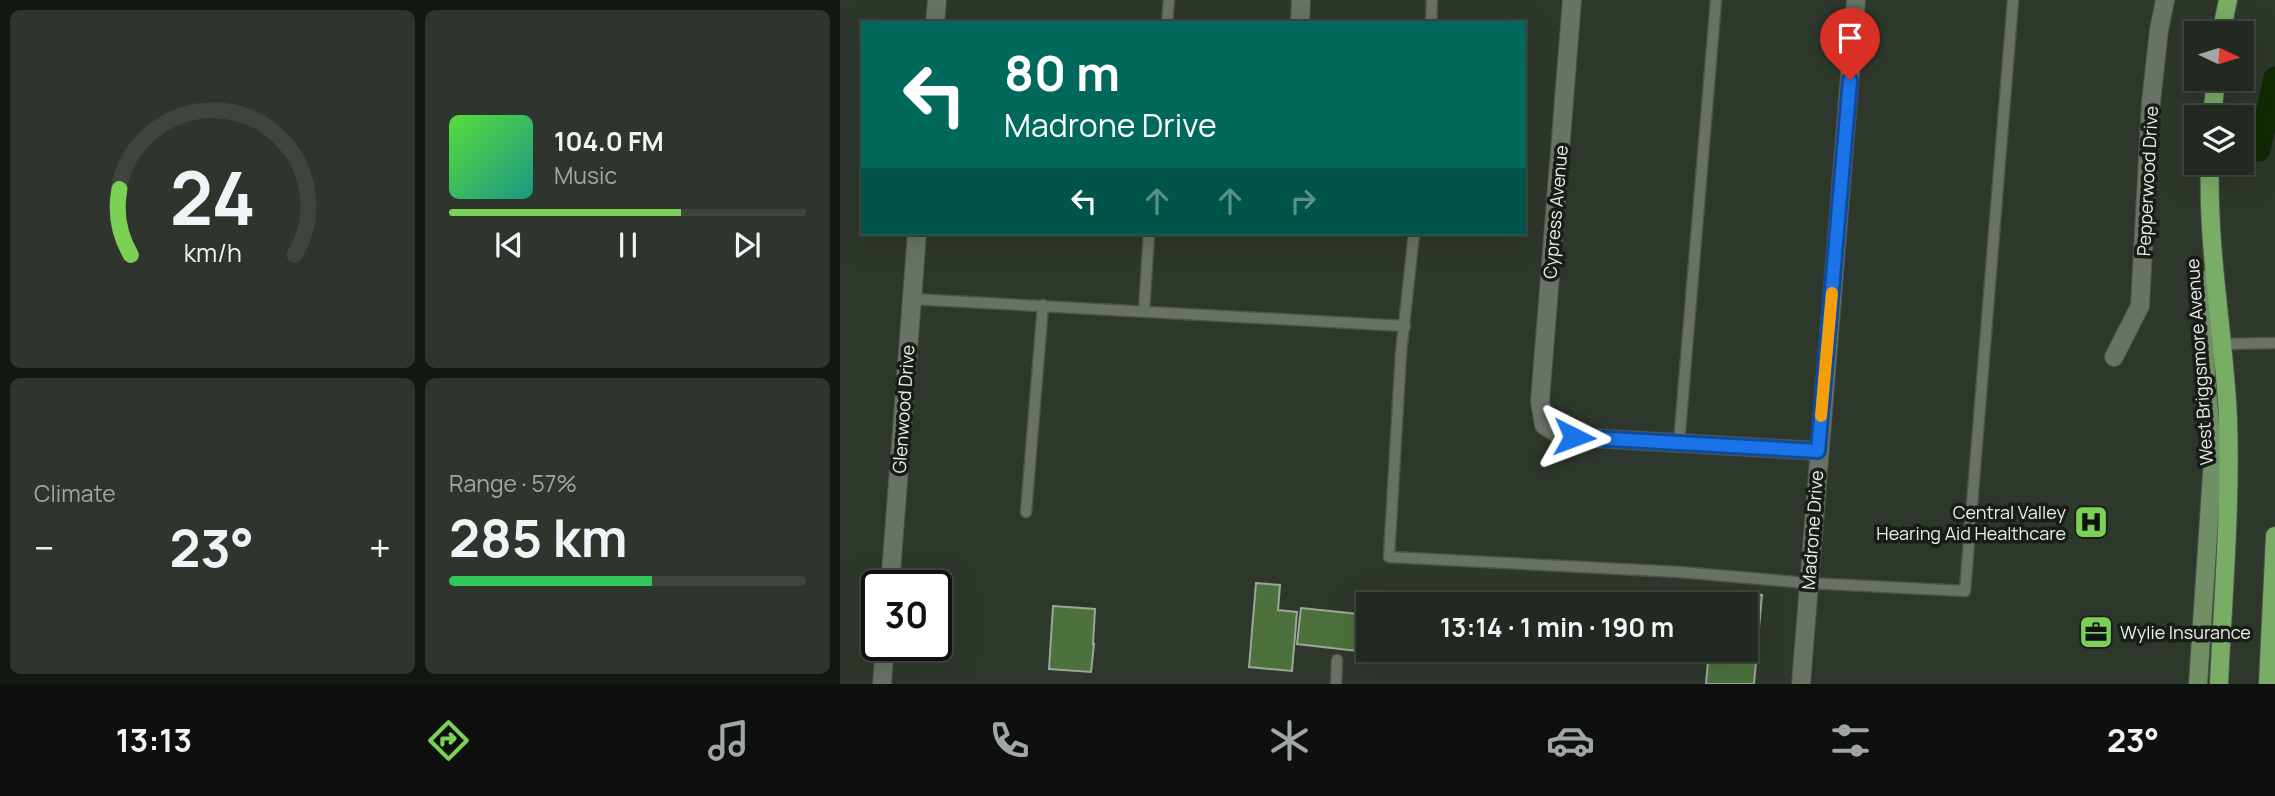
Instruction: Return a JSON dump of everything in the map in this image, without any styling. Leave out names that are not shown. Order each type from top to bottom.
[{"type":"main road","points":[[2224,21],[2228,0]]},
{"type":"main road","name":"West Briggsmore Avenue","points":[[2210,175],[2211,233],[2228,420],[2219,684]]},
{"type":"main road","points":[[2198,684],[2213,459],[2205,329],[2210,288],[2211,233]]},
{"type":"main road","points":[[2267,684],[2275,536]]},
{"type":"street","points":[[935,21],[937,0]]},
{"type":"street","points":[[1300,21],[1301,0]]},
{"type":"street","name":"Cypress Avenue","points":[[1572,0],[1540,401],[1544,425],[1555,432],[1574,437],[1679,443]]},
{"type":"street","name":"Madrone Drive","points":[[1801,684],[1856,0]]},
{"type":"street","name":"Pepperwood Drive","points":[[2114,357],[2140,306],[2151,102],[2158,30],[2165,0]]},
{"type":"street","name":"Glenwood Drive","points":[[891,570],[917,235]]},
{"type":"street","points":[[1679,443],[1818,451]]},
{"type":"street","points":[[882,684],[884,661]]},
{"type":"lane","points":[[1167,21],[1169,0]]},
{"type":"lane","points":[[1431,21],[1433,0]]},
{"type":"lane","points":[[1679,443],[1716,0]]},
{"type":"lane","points":[[1414,235],[1389,557],[1679,572],[1808,583],[1965,591],[2013,0]]},
{"type":"lane","points":[[1144,311],[1149,235]]},
{"type":"lane","points":[[912,299],[1405,326]]},
{"type":"lane","points":[[1026,512],[1043,305]]},
{"type":"lane","points":[[2222,344],[2275,343]]},
{"type":"lane","points":[[1336,684],[1337,660]]},
{"type":"building","points":[[1256,583],[1280,585],[1278,610],[1297,612],[1292,671],[1249,667]]},
{"type":"building","points":[[1758,595],[1762,595],[1758,640]]},
{"type":"building","points":[[1053,606],[1095,609],[1091,672],[1049,669]]},
{"type":"building","points":[[1301,608],[1356,614],[1356,651],[1297,644]]},
{"type":"building","points":[[1708,662],[1756,662],[1754,684],[1706,684]]},
{"type":"waterway","points":[[2259,150],[2275,78]]},
{"type":"slow traffic","points":[[1821,416],[1832,293]]},
{"type":"place","name":"Central Valley Hearing Aid Healthcare","points":[[2091,522]]},
{"type":"place","name":"Wylie Insurance","points":[[2096,632]]},
{"type":"route","points":[[1574,437],[1818,451],[1850,80]]}]
